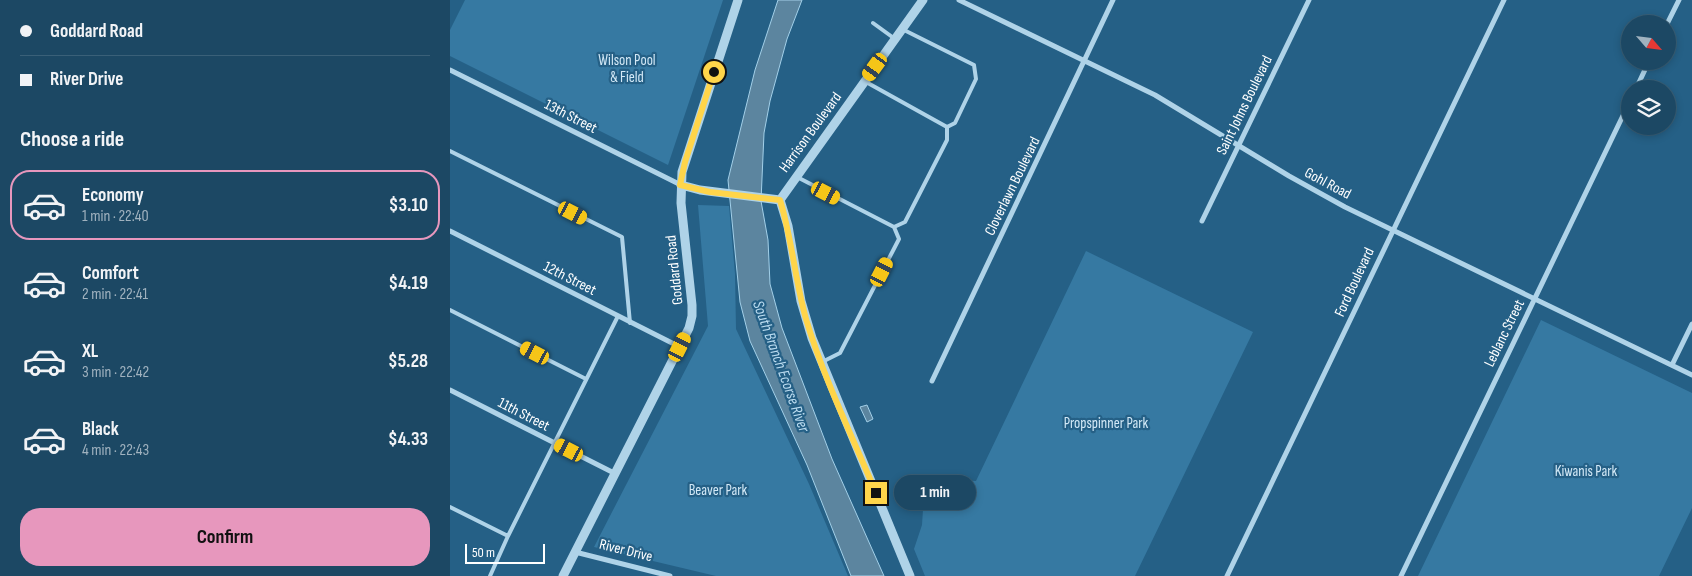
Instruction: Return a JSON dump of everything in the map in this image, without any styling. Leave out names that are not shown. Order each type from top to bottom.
[{"type":"street","name":"Goddard Road","points":[[562,576],[680,347],[692,316],[680,185],[685,162],[738,0]]},
{"type":"street","name":"Harrison Boulevard","points":[[780,200],[923,0]]},
{"type":"street","name":"Gohl Road","points":[[959,0],[1155,95],[1313,190],[1392,231],[1692,375]]},
{"type":"street","name":"Cloverlawn Boulevard","points":[[932,381],[1113,0]]},
{"type":"street","name":"Saint Johns Boulevard","points":[[1202,221],[1309,0]]},
{"type":"street","name":"Ford Boulevard","points":[[1227,576],[1504,0]]},
{"type":"street","points":[[1672,15],[1679,0]]},
{"type":"street","name":"13th Street","points":[[450,70],[680,185]]},
{"type":"street","name":"Leblanc Street","points":[[1401,576],[1621,120]]},
{"type":"street","points":[[680,185],[720,193],[780,200],[788,226],[801,301],[821,362],[910,576]]},
{"type":"street","name":"12th Street","points":[[450,231],[680,347]]},
{"type":"street","points":[[1672,365],[1692,324]]},
{"type":"street","name":"11th Street","points":[[450,390],[614,473]]},
{"type":"street","name":"River Drive","points":[[575,552],[670,576]]},
{"type":"lane","points":[[873,23],[895,39]]},
{"type":"lane","points":[[902,29],[974,65],[976,79],[955,123],[947,127]]},
{"type":"lane","points":[[864,81],[947,127]]},
{"type":"lane","points":[[894,227],[905,222],[947,140],[947,127]]},
{"type":"lane","points":[[450,151],[622,238],[630,323]]},
{"type":"lane","points":[[796,176],[894,227],[899,239],[840,354],[821,362]]},
{"type":"lane","points":[[450,310],[586,379]]},
{"type":"lane","points":[[490,576],[554,442],[618,316]]},
{"type":"lane","points":[[450,507],[508,536]]},
{"type":"green space","name":"Wilson Pool & Field","points":[[465,0],[723,0],[668,165],[450,56],[450,30]]},
{"type":"green space","name":"Beaver Park","points":[[698,205],[729,206],[735,274],[736,329],[809,484],[848,576],[716,576],[594,547],[708,326]]},
{"type":"green space","name":"Propspinner Park","points":[[1086,251],[1253,332],[1135,576],[925,576],[914,549],[922,525],[925,479],[976,481]]},
{"type":"green space","name":"Kiwanis Park","points":[[1541,320],[1692,393],[1692,508],[1659,576],[1418,576]]},
{"type":"water","name":"South Branch Ecorse River","points":[[778,0],[802,0],[787,39],[770,101],[764,133],[761,201],[768,240],[770,284],[782,328],[832,459],[884,576],[851,576],[807,465],[750,341],[740,302],[728,180],[755,70]]},
{"type":"water","points":[[867,405],[873,419],[867,422],[860,407]]},
{"type":"route","points":[[714,72],[685,162],[680,185],[710,192],[780,200],[788,226],[793,264],[801,301],[812,338],[876,493]]}]
